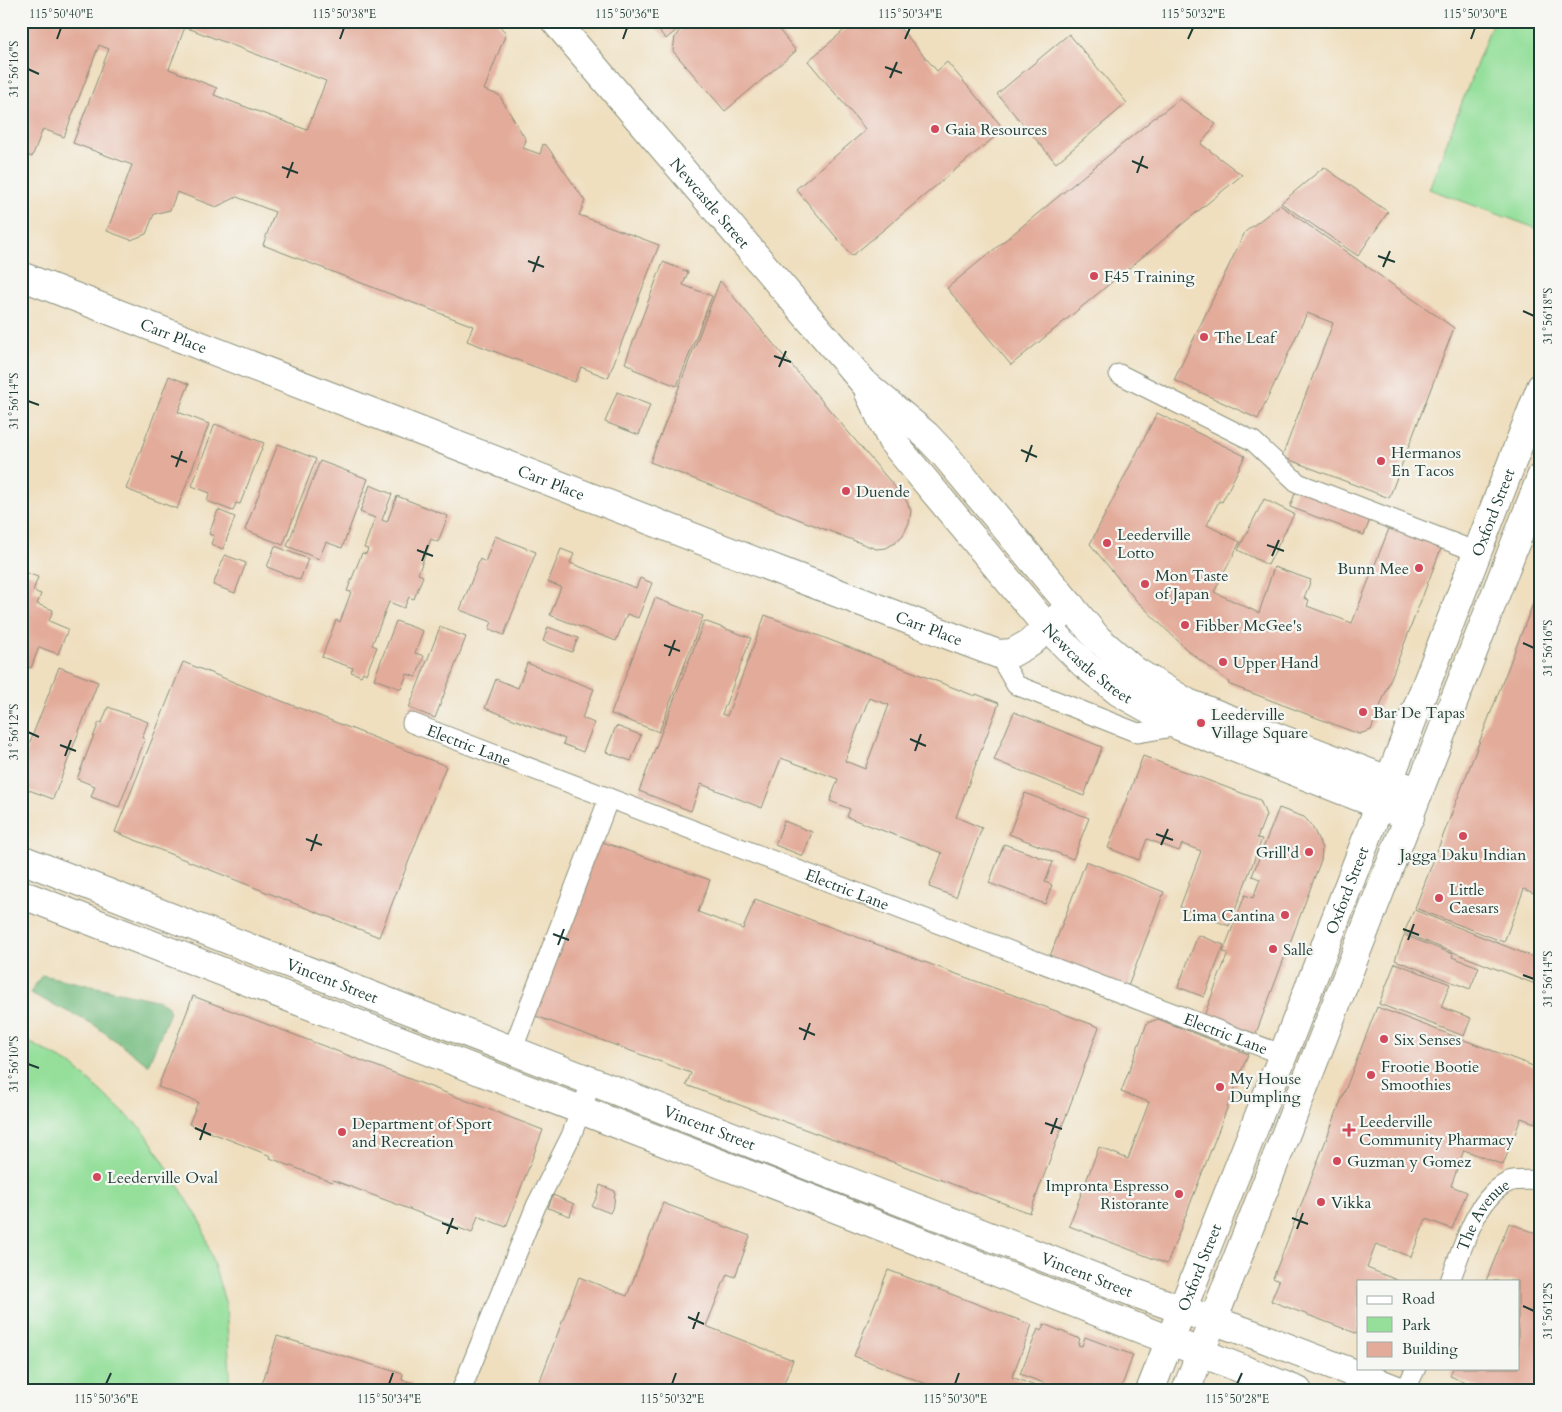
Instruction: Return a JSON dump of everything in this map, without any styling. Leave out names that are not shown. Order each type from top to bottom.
[{"type":"main road","name":"Newcastle Street","points":[[555,21],[865,384],[926,435],[938,448],[1098,639],[1135,671],[1188,703],[1415,805]]},
{"type":"main road","name":"Carr Place","points":[[21,276],[998,654]]},
{"type":"main road","name":"Newcastle Street","points":[[865,384],[892,441],[1047,627],[1084,664],[1119,692],[1179,726],[1385,793]]},
{"type":"main road","name":"Oxford Street","points":[[1150,1391],[1284,1055],[1541,387]]},
{"type":"main road","name":"Oxford Street","points":[[1186,1391],[1541,477]]},
{"type":"main road","points":[[998,654],[1012,653],[1030,643],[1071,606]]},
{"type":"main road","name":"Vincent Street","points":[[21,859],[1135,1293],[1255,1335],[1400,1391]]},
{"type":"main road","name":"Vincent Street","points":[[21,894],[581,1110],[1298,1391]]},
{"type":"lane","points":[[1119,374],[1253,441],[1298,483],[1477,552]]},
{"type":"lane","points":[[998,654],[1016,685],[1138,733],[1179,726]]},
{"type":"lane","name":"Electric Lane","points":[[412,724],[1284,1055]]},
{"type":"lane","points":[[512,1051],[609,798]]},
{"type":"lane","points":[[462,1391],[536,1206],[571,1136],[592,1080]]},
{"type":"lane","name":"The Avenue","points":[[1450,1280],[1468,1233],[1485,1201],[1494,1192],[1510,1182],[1541,1180]]},
{"type":"lane","points":[[1405,1391],[1415,1370]]},
{"type":"green space","points":[[1493,21],[1541,21],[1541,230],[1429,189]]},
{"type":"green space","points":[[42,975],[160,1001],[167,1005],[170,1012],[148,1065],[93,1024],[30,993]]},
{"type":"green space","name":"Leederville Oval","points":[[21,1038],[72,1065],[145,1132],[201,1222],[226,1305],[230,1375],[226,1391],[21,1391]]},
{"type":"building","points":[[26,21],[495,21],[506,33],[484,90],[499,95],[526,140],[523,148],[540,154],[543,144],[547,146],[585,201],[579,215],[659,245],[608,378],[581,367],[575,382],[467,341],[473,326],[263,245],[275,212],[237,197],[216,207],[177,192],[170,210],[154,214],[146,234],[131,240],[107,231],[132,165],[73,143],[109,49],[99,45],[64,137],[43,129],[32,157],[21,153],[21,35]],"holes":[[[185,27],[326,81],[307,130],[214,95],[217,88],[169,69]]]},
{"type":"building","points":[[650,21],[772,21],[796,51],[725,111],[673,51],[675,37],[684,24],[666,39]]},
{"type":"building","points":[[855,21],[894,21],[937,71],[947,62],[1004,129],[852,256],[796,189],[866,130],[808,61]]},
{"type":"building","points":[[1069,34],[1127,103],[1056,163],[997,94]]},
{"type":"building","points":[[1180,99],[1216,124],[1201,144],[1242,175],[1011,365],[947,288],[1159,114]]},
{"type":"building","points":[[1324,167],[1388,212],[1358,256],[1281,203]]},
{"type":"building","points":[[1280,205],[1454,328],[1389,498],[1282,457],[1333,323],[1307,313],[1258,419],[1174,380],[1245,232]]},
{"type":"building","points":[[663,262],[688,272],[683,285],[712,296],[677,386],[633,369],[633,367],[625,363]]},
{"type":"building","points":[[720,281],[906,500],[911,511],[909,523],[903,535],[895,543],[886,548],[876,549],[650,462]]},
{"type":"building","points":[[169,376],[189,384],[178,412],[209,424],[177,509],[126,489]]},
{"type":"building","points":[[617,392],[650,405],[639,435],[605,422]]},
{"type":"building","points":[[1157,413],[1245,456],[1222,502],[1219,501],[1207,525],[1240,542],[1214,592],[1259,613],[1274,567],[1311,580],[1304,598],[1309,600],[1307,606],[1352,623],[1390,526],[1442,546],[1371,730],[1359,734],[1228,684],[1229,682],[1187,650],[1136,600],[1090,544]]},
{"type":"building","points":[[215,424],[264,443],[240,504],[236,503],[233,511],[207,501],[210,493],[192,486]]},
{"type":"building","points":[[278,444],[316,459],[283,545],[245,530]]},
{"type":"building","points":[[320,461],[368,479],[342,548],[326,542],[319,559],[287,546]]},
{"type":"building","points":[[370,485],[392,494],[382,520],[387,522],[397,496],[448,516],[438,542],[431,539],[418,574],[423,576],[414,599],[409,597],[404,608],[389,602],[372,645],[377,647],[366,674],[363,672],[361,676],[351,672],[353,668],[322,657],[336,620],[340,622],[351,592],[347,591],[362,553],[366,554],[368,549],[364,548],[375,518],[360,512]]},
{"type":"building","points":[[1297,488],[1371,517],[1364,535],[1290,507]]},
{"type":"building","points":[[1264,499],[1294,514],[1268,565],[1238,550]]},
{"type":"building","points":[[218,510],[235,517],[223,549],[211,544],[214,536],[209,534]]},
{"type":"building","points":[[495,536],[536,552],[504,635],[489,629],[492,622],[460,610],[480,559],[485,562]]},
{"type":"building","points":[[275,546],[308,559],[300,580],[267,567]]},
{"type":"building","points":[[561,549],[574,554],[570,563],[636,588],[640,578],[652,583],[638,618],[627,614],[616,641],[550,615],[561,587],[548,582]]},
{"type":"building","points":[[225,555],[246,563],[235,593],[213,585]]},
{"type":"building","points":[[21,571],[38,577],[33,591],[41,594],[37,604],[53,610],[49,621],[68,629],[58,654],[39,647],[31,668],[21,665]]},
{"type":"building","points":[[1541,583],[1541,896],[1524,889],[1504,942],[1415,908]]},
{"type":"building","points":[[655,598],[703,616],[659,732],[611,714]]},
{"type":"building","points":[[765,615],[975,696],[976,694],[999,703],[956,817],[982,828],[956,897],[929,887],[942,853],[847,817],[850,809],[830,801],[838,779],[781,758],[762,808],[701,784],[691,811],[639,791],[704,621],[751,638],[722,714],[727,716]],"holes":[[[869,698],[889,705],[865,769],[845,761]]]},
{"type":"building","points":[[396,621],[423,631],[415,653],[424,656],[416,677],[407,674],[401,689],[374,679]]},
{"type":"building","points":[[440,627],[466,637],[435,718],[409,708]]},
{"type":"building","points":[[548,627],[578,638],[572,652],[543,641]]},
{"type":"building","points":[[183,662],[446,766],[379,937],[115,832]]},
{"type":"building","points":[[527,663],[594,689],[582,718],[594,723],[583,752],[563,744],[565,739],[485,708],[496,679],[518,688]]},
{"type":"building","points":[[59,667],[98,682],[53,799],[21,787],[21,765]]},
{"type":"building","points":[[108,707],[148,722],[142,738],[145,739],[119,807],[91,797],[95,786],[77,779],[99,722],[102,723]]},
{"type":"building","points":[[1014,712],[1102,747],[1084,796],[994,760]]},
{"type":"building","points":[[616,726],[641,735],[631,761],[606,752]]},
{"type":"building","points":[[1143,756],[1260,800],[1266,815],[1257,838],[1262,839],[1229,926],[1180,907],[1201,851],[1182,844],[1179,851],[1147,839],[1139,860],[1108,848]]},
{"type":"building","points":[[1025,793],[1089,818],[1073,859],[1009,834]]},
{"type":"building","points":[[1279,808],[1304,817],[1308,821],[1322,849],[1321,860],[1255,1036],[1204,1016],[1228,953],[1223,952],[1245,895],[1253,898],[1260,879],[1252,876]]},
{"type":"building","points":[[784,821],[812,832],[803,856],[775,845]]},
{"type":"building","points":[[597,840],[710,880],[698,912],[743,929],[755,899],[1099,1027],[1030,1213],[686,1085],[691,1073],[533,1015]]},
{"type":"building","points":[[1004,844],[1053,862],[1045,882],[1052,885],[1045,904],[989,883]]},
{"type":"building","points":[[1086,861],[1164,892],[1127,989],[1049,959]]},
{"type":"building","points":[[1414,910],[1541,960],[1541,972],[1535,984],[1404,933]]},
{"type":"building","points":[[1198,935],[1224,945],[1204,997],[1178,987]]},
{"type":"building","points":[[1404,935],[1453,954],[1452,957],[1479,967],[1470,989],[1395,960]]},
{"type":"building","points":[[1395,963],[1450,984],[1441,1007],[1471,1018],[1464,1036],[1379,1004]]},
{"type":"building","points":[[193,996],[543,1130],[506,1227],[478,1216],[472,1233],[333,1180],[332,1182],[189,1124],[198,1102],[158,1087]]},
{"type":"building","points":[[1377,1007],[1541,1069],[1541,1110],[1535,1123],[1521,1118],[1503,1165],[1464,1150],[1451,1186],[1467,1192],[1452,1229],[1426,1219],[1411,1257],[1376,1244],[1367,1268],[1397,1280],[1357,1280],[1357,1334],[1271,1301],[1279,1281],[1273,1278]]},
{"type":"building","points":[[1158,1019],[1248,1054],[1167,1264],[1069,1226],[1099,1147],[1128,1159],[1149,1102],[1121,1092],[1147,1023]]},
{"type":"building","points":[[600,1185],[615,1191],[614,1204],[610,1213],[592,1206]]},
{"type":"building","points":[[553,1195],[574,1204],[570,1216],[548,1208]]},
{"type":"building","points":[[663,1203],[750,1236],[735,1277],[727,1274],[706,1326],[793,1360],[781,1391],[536,1391],[579,1277],[627,1296]]},
{"type":"building","points":[[1509,1223],[1541,1235],[1541,1391],[1488,1391],[1450,1376],[1452,1370],[1520,1370],[1520,1280],[1486,1280]]},
{"type":"building","points":[[888,1270],[1032,1325],[1012,1377],[1048,1391],[945,1391],[854,1356]]},
{"type":"building","points":[[1044,1324],[1080,1339],[1078,1345],[1082,1346],[1085,1337],[1133,1355],[1120,1391],[1064,1391],[1020,1374],[1038,1329],[1041,1331]]},
{"type":"building","points":[[277,1336],[403,1374],[402,1380],[413,1383],[410,1391],[260,1391]]},
{"type":"place","name":"Gaia Resources","points":[[935,129]]},
{"type":"place","name":"F45 Training","points":[[1094,276]]},
{"type":"place","name":"The Leaf","points":[[1204,337]]},
{"type":"place","name":"Hermanos En Tacos","points":[[1381,461]]},
{"type":"place","name":"Duende","points":[[846,491]]},
{"type":"place","name":"Leederville Lotto","points":[[1107,543]]},
{"type":"place","name":"Bunn Mee","points":[[1419,568]]},
{"type":"place","name":"Mon Taste of Japan","points":[[1145,584]]},
{"type":"place","name":"Fibber McGee's","points":[[1185,625]]},
{"type":"place","name":"Upper Hand","points":[[1223,662]]},
{"type":"place","name":"Bar De Tapas","points":[[1363,712]]},
{"type":"place","name":"Leederville Village Square","points":[[1201,723]]},
{"type":"place","name":"Jagga Daku Indian","points":[[1463,836]]},
{"type":"place","name":"Grill'd","points":[[1309,852]]},
{"type":"place","name":"Little Caesars","points":[[1439,898]]},
{"type":"place","name":"Lima Cantina","points":[[1285,915]]},
{"type":"place","name":"Salle","points":[[1273,949]]},
{"type":"place","name":"Six Senses","points":[[1384,1039]]},
{"type":"place","name":"Frootie Bootie Smoothies","points":[[1371,1075]]},
{"type":"place","name":"My House Dumpling","points":[[1220,1087]]},
{"type":"place","name":"Leederville Community Pharmacy","points":[[1349,1130]]},
{"type":"place","name":"Department of Sport and Recreation","points":[[342,1132]]},
{"type":"place","name":"Guzman y Gomez","points":[[1337,1161]]},
{"type":"place","name":"Leederville Oval","points":[[97,1177]]},
{"type":"place","name":"Impronta Espresso Ristorante","points":[[1179,1194]]},
{"type":"place","name":"Vikka","points":[[1321,1202]]}]
